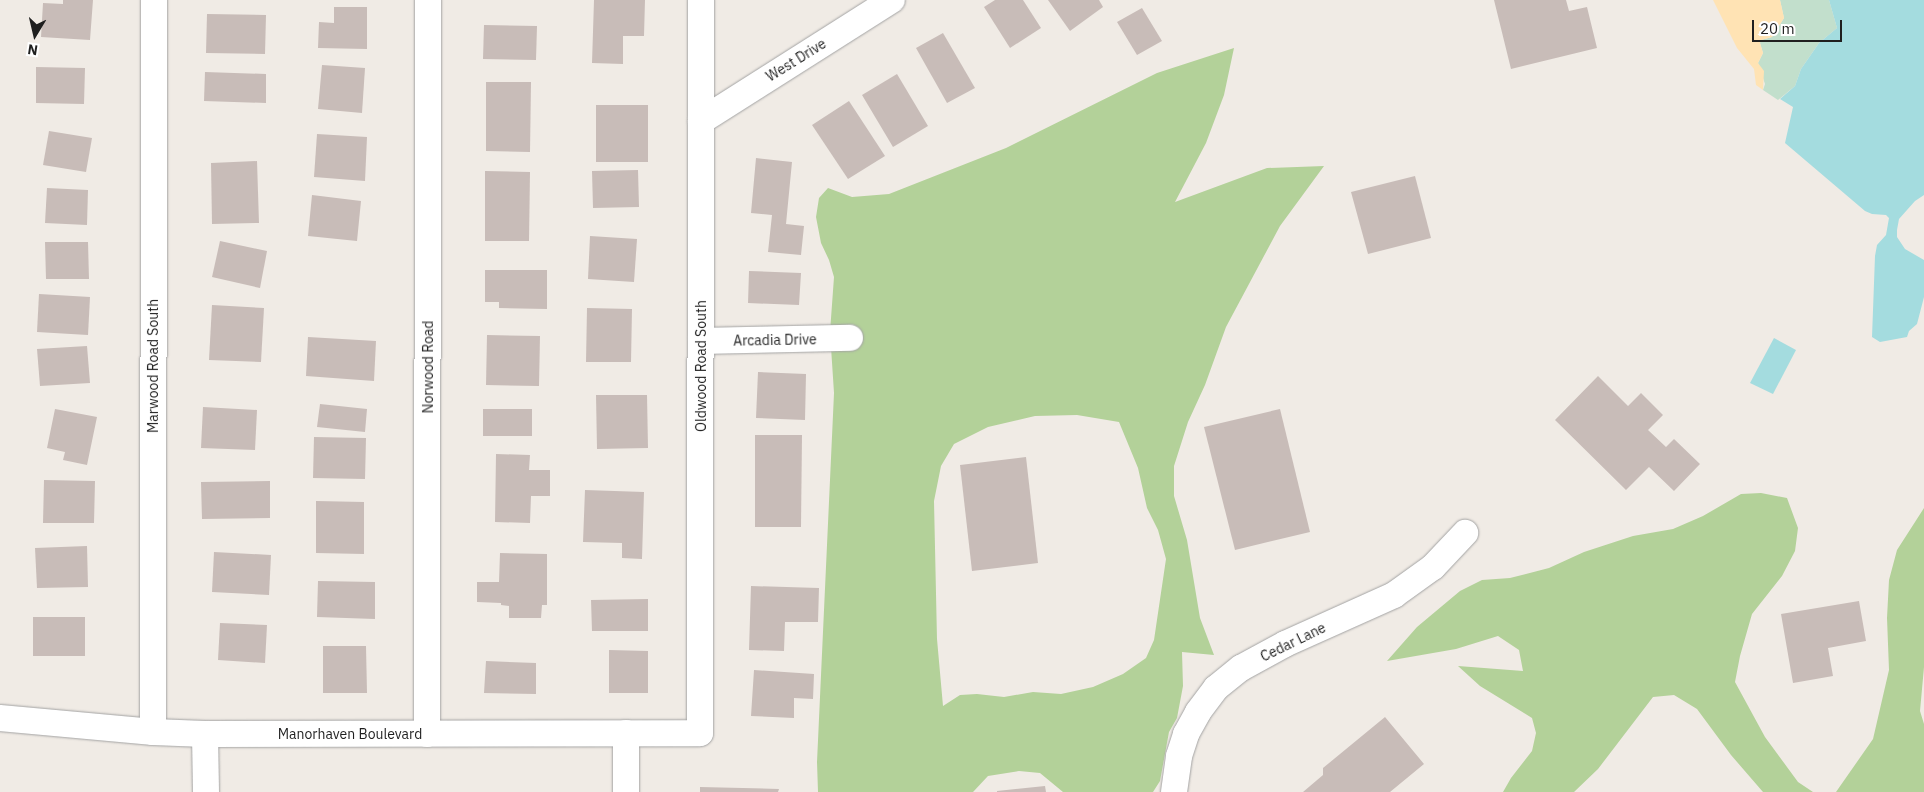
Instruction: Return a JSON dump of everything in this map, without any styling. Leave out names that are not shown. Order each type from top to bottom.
[{"type":"street","name":"Marwood Road South","points":[[153,732],[154,0]]},
{"type":"street","name":"Norwood Road","points":[[427,734],[428,0]]},
{"type":"street","name":"Oldwood Road South","points":[[700,733],[701,0]]},
{"type":"street","name":"West Drive","points":[[701,121],[892,0]]},
{"type":"street","name":"Arcadia Drive","points":[[701,341],[850,338]]},
{"type":"street","name":"Cedar Lane","points":[[1174,792],[1179,756],[1186,734],[1198,712],[1216,688],[1241,668],[1286,644],[1394,595],[1433,567],[1465,533]]},
{"type":"street","name":"Manorhaven Boulevard","points":[[0,718],[153,732],[205,734],[700,733]]},
{"type":"street","points":[[626,733],[626,792]]},
{"type":"street","points":[[205,734],[206,792]]},
{"type":"green space","points":[[1780,0],[1829,0],[1837,28],[1819,43],[1801,69],[1795,86],[1778,100],[1763,90],[1765,84],[1758,63],[1763,53],[1761,40],[1772,37],[1784,18]]},
{"type":"green space","points":[[1234,48],[1224,95],[1206,143],[1175,202],[1267,168],[1324,166],[1280,226],[1226,327],[1205,385],[1188,422],[1174,466],[1174,496],[1187,540],[1200,618],[1214,655],[1182,652],[1183,686],[1177,718],[1169,732],[1160,781],[1153,792],[1063,792],[1040,773],[1019,771],[988,776],[973,792],[818,792],[817,762],[834,393],[830,332],[834,277],[821,243],[816,217],[819,198],[828,188],[852,197],[889,194],[1006,148],[1157,73]],"holes":[[[1077,415],[1119,422],[1138,468],[1147,508],[1158,530],[1166,559],[1154,640],[1146,658],[1123,674],[1093,687],[1061,694],[1033,692],[1004,697],[977,694],[960,695],[943,706],[937,639],[934,501],[941,466],[954,444],[988,427],[1035,416]]]},
{"type":"green space","points":[[1761,493],[1787,498],[1798,528],[1795,551],[1782,576],[1752,614],[1735,682],[1765,737],[1798,782],[1813,792],[1763,792],[1731,755],[1697,709],[1674,695],[1653,697],[1598,769],[1574,792],[1503,792],[1511,778],[1532,751],[1536,733],[1532,718],[1480,686],[1458,666],[1523,671],[1519,650],[1498,636],[1456,649],[1387,661],[1417,627],[1460,591],[1482,580],[1510,578],[1549,568],[1584,552],[1633,536],[1673,529],[1703,516],[1741,494]]},
{"type":"green space","points":[[1924,508],[1924,667],[1920,711],[1924,724],[1924,792],[1836,792],[1873,739],[1889,670],[1887,618],[1889,580],[1897,550]]},
{"type":"sand","points":[[1713,0],[1780,0],[1784,18],[1772,37],[1761,40],[1760,43],[1763,53],[1758,63],[1764,71],[1763,90],[1756,85],[1754,69],[1737,48]]},
{"type":"water","points":[[1829,0],[1924,0],[1924,195],[1915,201],[1899,219],[1897,230],[1897,237],[1905,249],[1924,260],[1924,297],[1917,324],[1909,331],[1907,337],[1880,342],[1872,337],[1875,256],[1877,245],[1886,235],[1889,218],[1886,215],[1872,214],[1865,211],[1785,143],[1793,107],[1780,99],[1795,86],[1801,69],[1819,43],[1837,28]]},
{"type":"water","points":[[1774,338],[1796,350],[1773,394],[1750,383]]},
{"type":"building","points":[[63,0],[93,0],[90,40],[41,37],[43,3],[63,4]]},
{"type":"building","points":[[594,0],[645,0],[644,36],[623,36],[623,64],[592,63]]},
{"type":"building","points":[[995,0],[1023,0],[1041,28],[1010,48],[984,7]]},
{"type":"building","points":[[1048,0],[1099,0],[1103,7],[1070,31]]},
{"type":"building","points":[[1494,0],[1566,0],[1569,11],[1587,7],[1597,48],[1511,69]]},
{"type":"building","points":[[334,7],[367,7],[367,49],[318,48],[319,22],[334,23]]},
{"type":"building","points":[[1142,8],[1162,41],[1137,55],[1117,22]]},
{"type":"building","points":[[207,14],[266,15],[265,54],[206,53]]},
{"type":"building","points":[[484,25],[537,26],[536,60],[483,59]]},
{"type":"building","points":[[943,33],[975,88],[947,103],[916,48]]},
{"type":"building","points":[[322,65],[365,68],[362,113],[318,109]]},
{"type":"building","points":[[36,67],[85,68],[84,104],[36,103]]},
{"type":"building","points":[[205,72],[266,74],[266,103],[204,101]]},
{"type":"building","points":[[897,74],[928,126],[893,147],[862,95]]},
{"type":"building","points":[[486,82],[531,82],[530,152],[486,151]]},
{"type":"building","points":[[849,101],[885,156],[848,179],[812,125]]},
{"type":"building","points":[[596,105],[648,105],[648,162],[596,162]]},
{"type":"building","points":[[49,131],[92,138],[86,172],[43,165]]},
{"type":"building","points":[[317,134],[367,137],[365,181],[314,177]]},
{"type":"building","points":[[756,158],[792,162],[786,224],[804,226],[801,255],[768,252],[772,215],[751,213]]},
{"type":"building","points":[[257,161],[259,223],[212,224],[211,163]]},
{"type":"building","points":[[638,170],[639,207],[593,208],[592,171]]},
{"type":"building","points":[[485,171],[530,172],[529,241],[485,241]]},
{"type":"building","points":[[1415,176],[1431,238],[1368,254],[1351,192]]},
{"type":"building","points":[[47,188],[88,190],[87,225],[45,223]]},
{"type":"building","points":[[312,195],[361,201],[357,241],[308,236]]},
{"type":"building","points":[[590,236],[637,239],[634,282],[588,279]]},
{"type":"building","points":[[220,241],[267,251],[260,288],[212,277]]},
{"type":"building","points":[[45,242],[88,242],[89,279],[46,279]]},
{"type":"building","points":[[485,270],[547,270],[547,309],[499,308],[499,302],[485,302]]},
{"type":"building","points":[[749,271],[801,273],[799,305],[748,303]]},
{"type":"building","points":[[39,294],[90,297],[88,335],[37,332]]},
{"type":"building","points":[[212,305],[264,308],[261,362],[209,360]]},
{"type":"building","points":[[587,308],[632,309],[631,362],[586,362]]},
{"type":"building","points":[[487,335],[540,336],[539,386],[486,385]]},
{"type":"building","points":[[308,337],[376,341],[374,381],[306,376]]},
{"type":"building","points":[[87,346],[90,383],[40,386],[37,349]]},
{"type":"building","points":[[758,372],[806,374],[805,420],[756,418]]},
{"type":"building","points":[[1598,376],[1628,406],[1641,393],[1663,415],[1648,430],[1666,447],[1674,439],[1700,464],[1674,491],[1649,467],[1626,490],[1555,420]]},
{"type":"building","points":[[596,395],[647,395],[648,448],[597,449]]},
{"type":"building","points":[[320,404],[367,409],[365,432],[317,427]]},
{"type":"building","points":[[203,407],[257,410],[255,450],[201,448]]},
{"type":"building","points":[[55,409],[97,417],[87,465],[63,460],[65,452],[47,448]]},
{"type":"building","points":[[483,409],[532,409],[532,436],[483,436]]},
{"type":"building","points":[[1280,409],[1310,532],[1235,550],[1204,427]]},
{"type":"building","points":[[755,435],[802,435],[801,527],[755,527]]},
{"type":"building","points":[[314,437],[366,438],[365,479],[313,478]]},
{"type":"building","points":[[496,454],[530,455],[529,470],[550,470],[550,496],[531,496],[530,523],[495,522]]},
{"type":"building","points":[[1026,457],[1038,563],[972,571],[960,465]]},
{"type":"building","points":[[44,480],[95,481],[94,523],[43,523]]},
{"type":"building","points":[[270,481],[270,518],[202,519],[201,482]]},
{"type":"building","points":[[585,490],[644,492],[642,559],[622,558],[622,543],[583,542]]},
{"type":"building","points":[[316,501],[364,502],[364,554],[316,553]]},
{"type":"building","points":[[87,546],[88,587],[37,588],[35,548]]},
{"type":"building","points":[[214,552],[271,555],[269,595],[212,592]]},
{"type":"building","points":[[500,553],[547,554],[547,605],[542,605],[541,618],[509,618],[509,606],[501,605],[501,603],[477,602],[477,582],[499,582]]},
{"type":"building","points":[[318,581],[375,582],[375,619],[317,617]]},
{"type":"building","points":[[751,586],[819,588],[818,622],[785,622],[784,651],[749,650]]},
{"type":"building","points":[[648,599],[648,631],[592,631],[591,600]]},
{"type":"building","points":[[1859,601],[1866,641],[1828,648],[1833,676],[1793,683],[1781,614]]},
{"type":"building","points":[[33,617],[85,617],[85,656],[33,656]]},
{"type":"building","points":[[220,623],[267,625],[265,663],[218,660]]},
{"type":"building","points":[[323,646],[366,646],[367,693],[323,693]]},
{"type":"building","points":[[609,650],[648,651],[648,693],[609,693]]},
{"type":"building","points":[[486,661],[536,663],[536,694],[484,693]]},
{"type":"building","points":[[754,670],[814,674],[813,699],[794,698],[794,718],[751,716]]},
{"type":"building","points":[[1385,717],[1424,764],[1390,792],[1303,792],[1323,775],[1323,768]]},
{"type":"building","points":[[1045,786],[1046,792],[997,792],[997,791]]},
{"type":"building","points":[[700,787],[779,789],[778,792],[700,792]]}]
